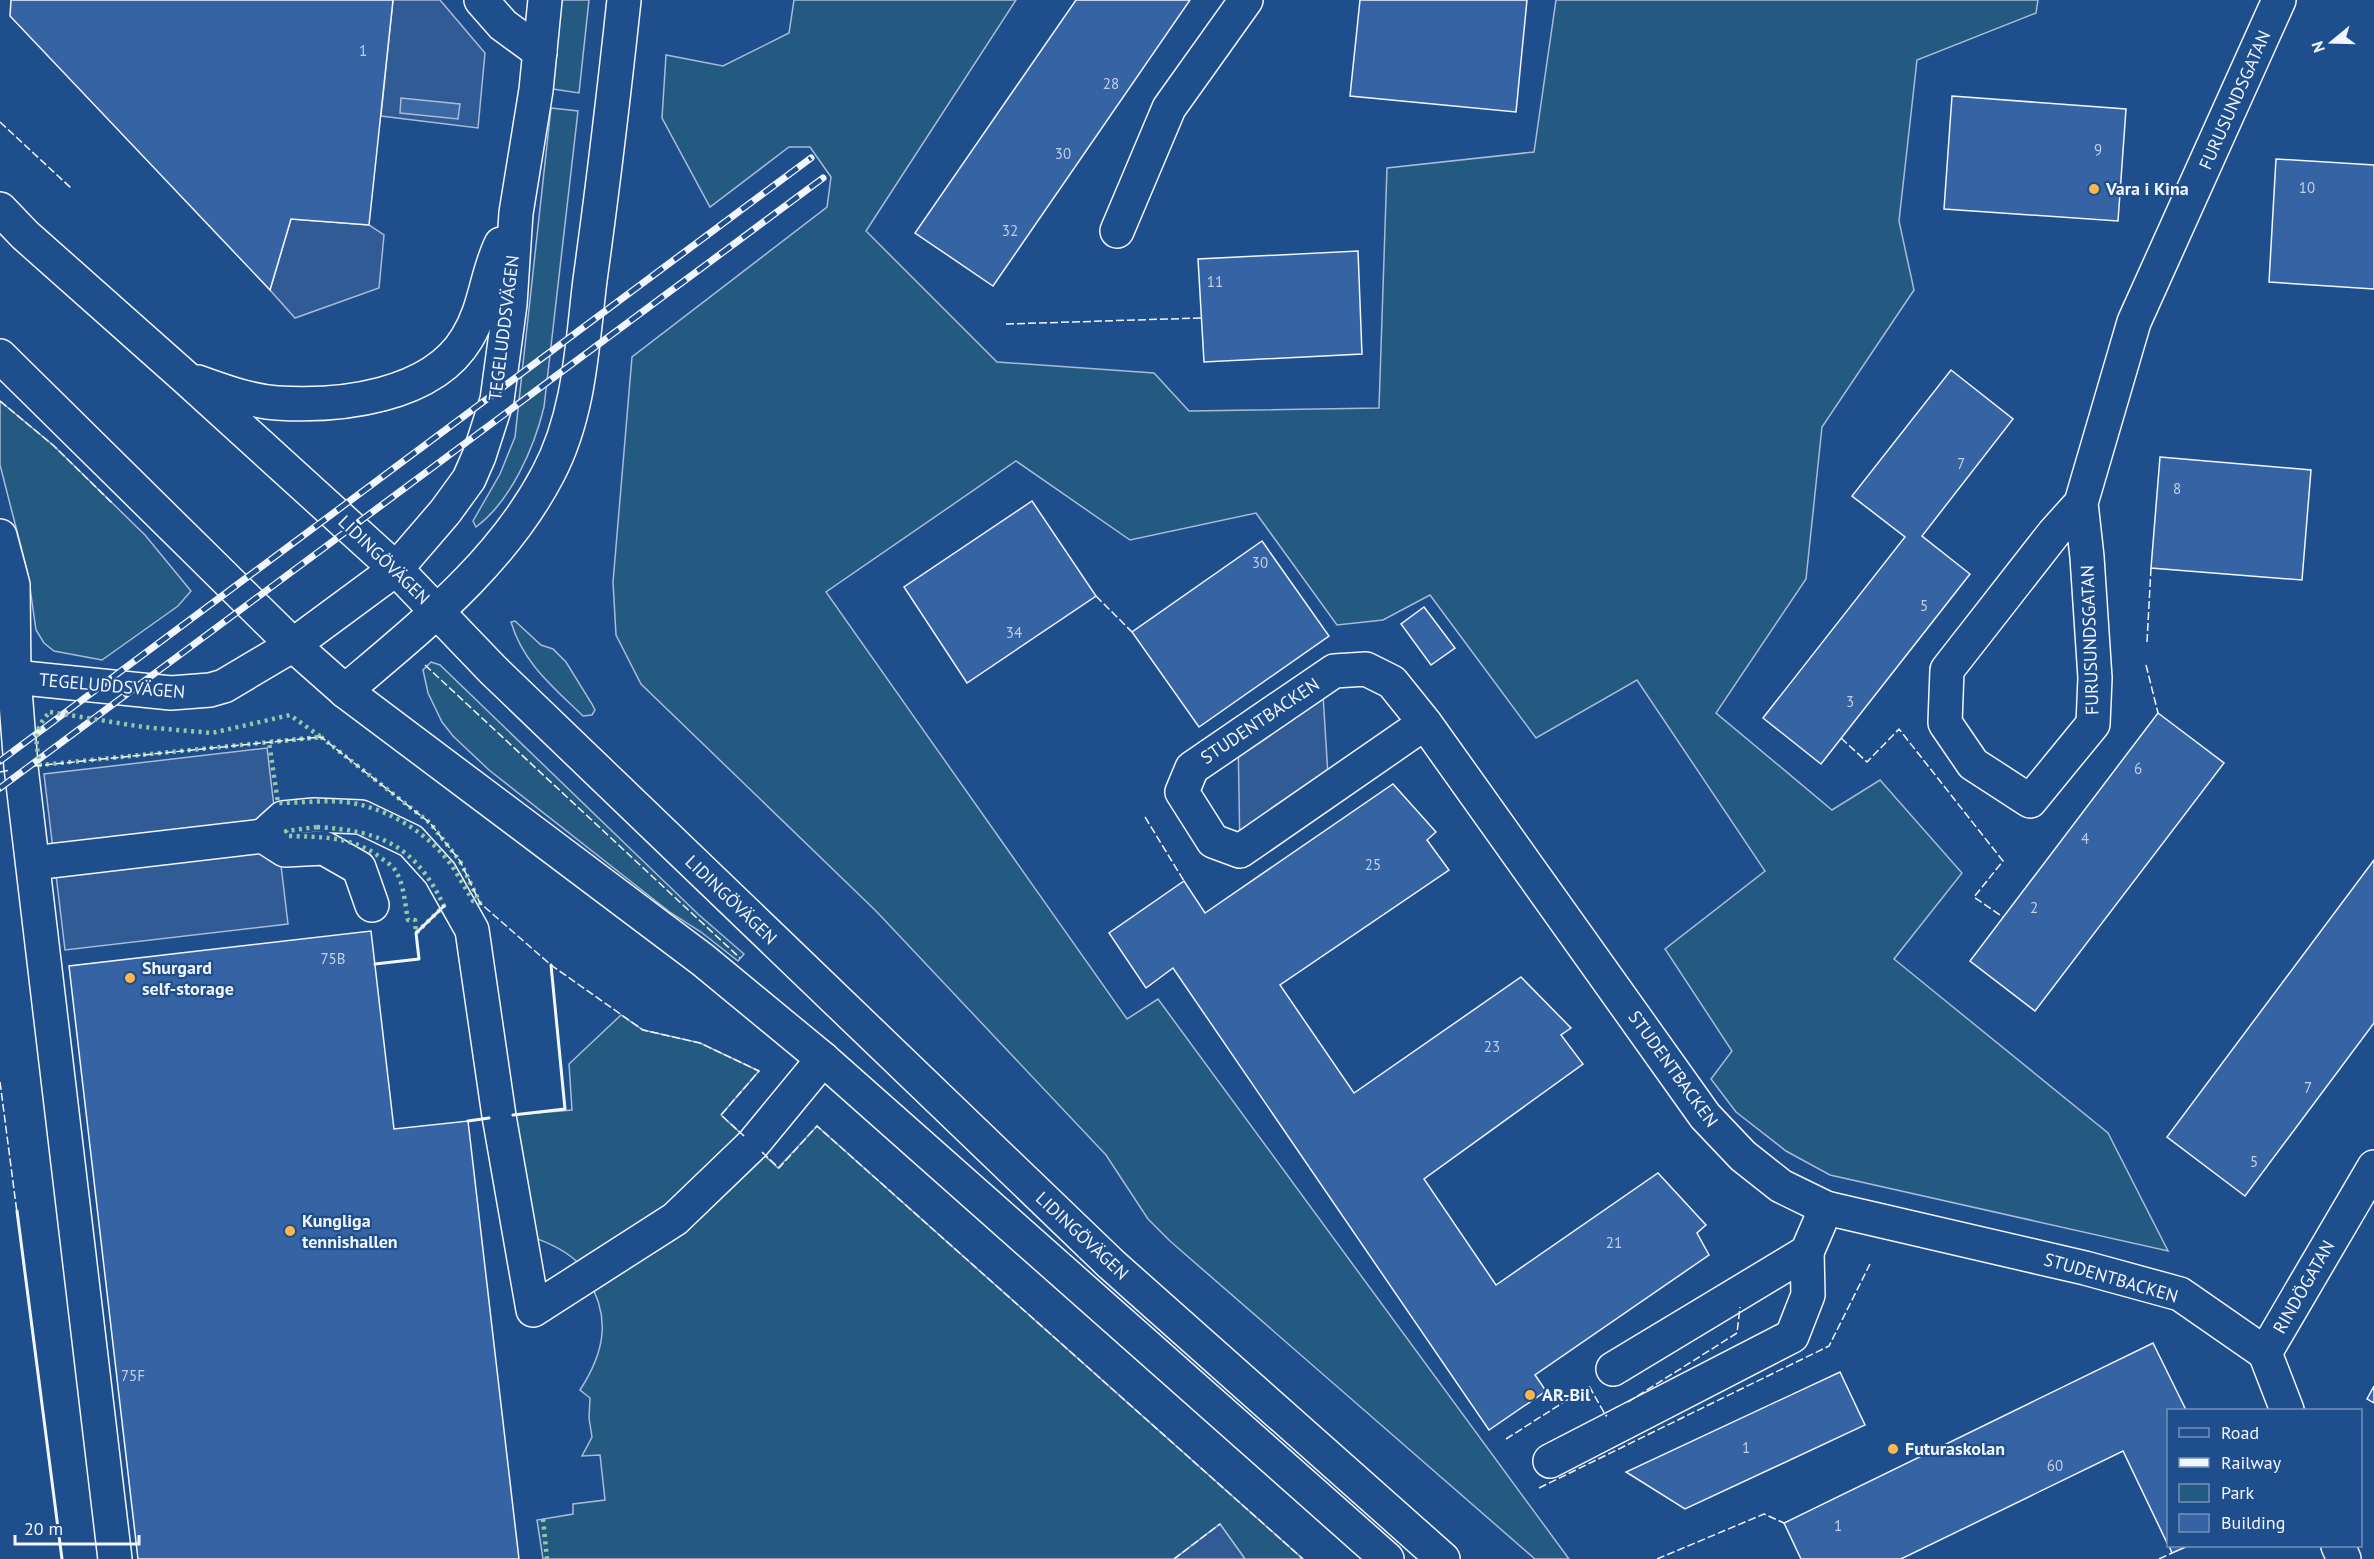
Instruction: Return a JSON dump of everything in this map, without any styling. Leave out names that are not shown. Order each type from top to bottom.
[{"type":"main road","points":[[481,0],[503,25],[540,52]]},
{"type":"main road","name":"TEGELUDDSVÄGEN","points":[[0,536],[13,585],[14,677],[171,693],[194,692],[224,686],[293,645],[396,569],[446,512],[469,479],[480,456],[496,400],[510,304],[516,213],[540,52],[545,0]]},
{"type":"main road","points":[[345,691],[437,613],[484,565],[529,506],[549,473],[566,433],[579,380],[624,0]]},
{"type":"main road","points":[[1117,231],[1169,108],[1246,0]]},
{"type":"main road","name":"FURUSUNDSGATAN","points":[[2081,503],[2054,533],[1947,670],[1945,723],[1973,764],[2030,801],[2093,724],[2095,678],[2081,503],[2134,322],[2279,0]]},
{"type":"main road","name":"LIDINGÖVÄGEN","points":[[0,209],[13,229],[186,378],[396,569],[493,670],[1111,1264],[1443,1559]]},
{"type":"main road","points":[[186,378],[238,395],[276,403],[309,404],[357,399],[390,392],[417,382],[449,361],[466,340],[482,309],[496,255],[516,213]]},
{"type":"main road","name":"LIDINGÖVÄGEN","points":[[0,356],[293,645],[345,691],[703,960],[823,1059],[1387,1559]]},
{"type":"main road","name":"STUDENTBACKEN","points":[[1425,723],[1240,851],[1213,841],[1182,792],[1192,768],[1334,671],[1366,669],[1392,682],[1425,723],[1705,1116],[1743,1156],[1781,1186],[1826,1208],[2085,1268],[2180,1294],[2265,1353]]},
{"type":"main road","points":[[14,677],[21,767],[115,1559]]},
{"type":"main road","points":[[33,863],[262,836],[283,818],[314,815],[361,817],[411,841],[440,873],[472,930],[499,1116],[533,1310],[675,1219],[753,1144],[823,1059]]},
{"type":"main road","points":[[262,836],[285,850],[324,848],[359,868],[372,905]]},
{"type":"main road","name":"RINDÖGATAN","points":[[2286,1409],[2265,1353],[2374,1167]]},
{"type":"main road","points":[[1550,1461],[1792,1336],[1808,1295],[1807,1252],[1826,1208]]},
{"type":"main road","points":[[1613,1369],[1807,1252]]},
{"type":"green space","points":[[561,0],[589,0],[579,93],[553,89]]},
{"type":"green space","points":[[794,0],[1016,0],[866,231],[997,362],[1154,373],[1189,411],[1379,408],[1387,168],[1534,152],[1556,0],[2038,0],[2036,13],[1917,60],[1899,221],[1914,290],[1822,427],[1806,579],[1716,713],[1832,810],[1880,780],[1962,873],[1894,959],[2108,1133],[2168,1251],[1830,1175],[1786,1151],[1736,1112],[1711,1079],[1732,1051],[1665,949],[1765,871],[1637,680],[1536,738],[1430,595],[1383,620],[1337,625],[1256,513],[1130,540],[1016,461],[826,592],[1127,1019],[1158,999],[1569,1559],[1535,1559],[1170,1241],[1148,1219],[1106,1155],[876,911],[641,684],[616,635],[613,582],[632,357],[827,207],[831,177],[810,147],[789,147],[710,207],[662,118],[666,55],[723,66],[789,33]]},
{"type":"green space","points":[[551,108],[578,111],[544,407],[534,439],[519,473],[500,503],[476,527],[473,521],[500,474],[515,437]]},
{"type":"green space","points":[[0,401],[54,446],[145,535],[191,591],[178,606],[102,660],[54,651],[44,643],[36,630],[28,574],[0,465]]},
{"type":"green space","points":[[515,621],[541,645],[553,649],[566,662],[595,710],[592,715],[583,716],[540,673],[516,637],[511,622]]},
{"type":"green space","points":[[431,662],[440,665],[698,914],[744,954],[738,961],[701,932],[671,913],[489,770],[453,736],[442,722],[428,693],[423,670]]},
{"type":"green space","points":[[621,1015],[643,1030],[700,1043],[759,1071],[721,1115],[778,1168],[817,1126],[1303,1559],[1245,1559],[1220,1524],[1174,1559],[543,1559],[537,1520],[573,1514],[573,1504],[605,1500],[600,1455],[582,1456],[592,1437],[589,1418],[590,1398],[580,1390],[595,1363],[602,1335],[602,1321],[595,1293],[578,1263],[557,1248],[525,1234],[511,1115],[572,1110],[569,1064]]},
{"type":"shaded area","points":[[393,0],[440,0],[485,53],[478,128],[381,116]]},
{"type":"shaded area","points":[[401,98],[460,104],[458,119],[400,113]]},
{"type":"shaded area","points":[[291,219],[369,225],[384,235],[379,288],[295,318],[270,290]]},
{"type":"shaded area","points":[[1322,678],[1329,792],[1240,853],[1238,734]]},
{"type":"shaded area","points":[[267,748],[288,924],[65,950],[44,774]]},
{"type":"shaded area","points":[[1220,1524],[1245,1559],[1174,1559]]},
{"type":"building","points":[[11,0],[393,0],[369,225],[291,219],[270,290],[10,16]]},
{"type":"building","points":[[1076,0],[1190,0],[993,286],[915,233]]},
{"type":"building","points":[[1360,0],[1527,0],[1516,112],[1350,96]]},
{"type":"building","points":[[1952,96],[2126,109],[2118,221],[1944,209]]},
{"type":"building","points":[[2276,159],[2374,165],[2374,289],[2269,282]]},
{"type":"building","points":[[1358,251],[1362,354],[1204,362],[1198,259]]},
{"type":"building","points":[[1951,370],[2013,419],[1922,536],[1970,574],[1821,764],[1763,718],[1905,537],[1852,496]]},
{"type":"building","points":[[2160,457],[2311,470],[2302,580],[2151,568]]},
{"type":"building","points":[[1032,501],[1096,596],[967,683],[904,587]]},
{"type":"building","points":[[1262,541],[1329,636],[1199,727],[1132,632]]},
{"type":"building","points":[[1424,607],[1455,648],[1431,665],[1401,624]]},
{"type":"building","points":[[2158,713],[2224,763],[2035,1011],[1970,961]]},
{"type":"building","points":[[1393,784],[1436,832],[1427,840],[1449,870],[1280,985],[1354,1093],[1521,977],[1571,1028],[1561,1035],[1583,1064],[1424,1179],[1496,1285],[1658,1173],[1706,1225],[1697,1233],[1709,1255],[1535,1375],[1546,1391],[1489,1430],[1173,968],[1146,988],[1109,933],[1184,881],[1205,913]]},
{"type":"building","points":[[2374,860],[2374,1023],[2245,1196],[2167,1137]]},
{"type":"building","name":"Kungliga tennishallen","points":[[371,931],[394,1129],[468,1121],[519,1559],[138,1559],[69,966]]},
{"type":"building","points":[[2153,1343],[2186,1409],[2167,1409],[2167,1543],[2123,1451],[1901,1559],[1801,1559],[1784,1523]]},
{"type":"building","points":[[1840,1372],[1865,1425],[1685,1509],[1626,1472]]},
{"type":"building","points":[[2374,1386],[2374,1403],[2367,1399]]},
{"type":"building","points":[[2169,1547],[2186,1547],[2172,1553]]},
{"type":"railway","points":[[0,761],[811,158]]},
{"type":"railway","points":[[0,788],[823,178]]},
{"type":"hedge","points":[[50,712],[143,727],[212,733],[290,715],[321,737],[40,765],[38,731],[50,712]]},
{"type":"hedge","points":[[321,737],[430,823],[460,861],[480,903],[473,901],[452,866],[434,845],[412,828],[387,814],[351,803],[320,801],[278,803],[269,742],[321,737]]},
{"type":"hedge","points":[[317,827],[360,832],[394,845],[421,868],[444,906],[416,933],[415,920],[408,920],[400,881],[389,864],[356,844],[334,839],[288,836],[286,831],[317,827]]},
{"type":"hedge","points":[[543,1519],[547,1559]]},
{"type":"fence","points":[[0,122],[71,188]]},
{"type":"fence","points":[[1006,324],[1201,318]]},
{"type":"fence","points":[[0,401],[54,446],[112,503]]},
{"type":"fence","points":[[2147,642],[2151,568]]},
{"type":"fence","points":[[1096,596],[1132,632]]},
{"type":"fence","points":[[425,665],[740,958]]},
{"type":"fence","points":[[2146,665],[2158,713]]},
{"type":"fence","points":[[1841,738],[1867,762],[1899,729],[2003,861],[1974,897],[2003,917]]},
{"type":"fence","points":[[34,766],[321,737],[430,823],[460,861],[480,903],[551,965],[643,1030],[700,1043],[759,1071],[721,1115],[744,1136]]},
{"type":"fence","points":[[0,772],[10,770]]},
{"type":"fence","points":[[1145,817],[1184,881]]},
{"type":"fence","points":[[0,1082],[62,1559]]},
{"type":"fence","points":[[762,1152],[779,1168],[817,1126],[1303,1559]]},
{"type":"fence","points":[[1539,1488],[1829,1346],[1870,1264]]},
{"type":"fence","points":[[1628,1402],[1737,1333],[1740,1307]]},
{"type":"fence","points":[[1506,1439],[1589,1386],[1607,1415]]},
{"type":"fence","points":[[1657,1559],[1764,1514],[1784,1523]]},
{"type":"fence","points":[[1174,1559],[1220,1524]]},
{"type":"fence","points":[[2159,1559],[2172,1553]]},
{"type":"wall","points":[[375,964],[419,959],[416,933],[444,906]]},
{"type":"wall","points":[[513,1115],[565,1109],[551,965]]},
{"type":"wall","points":[[468,1121],[489,1118]]},
{"type":"wall","points":[[17,1211],[62,1559]]},
{"type":"place","name":"Vara i Kina","points":[[2094,189]]},
{"type":"place","name":"Shurgard self-storage","points":[[130,978]]},
{"type":"place","name":"Kungliga tennishallen","points":[[290,1231]]},
{"type":"place","name":"AR-Bil","points":[[1530,1395]]},
{"type":"place","name":"Futuraskolan","points":[[1893,1449]]}]
